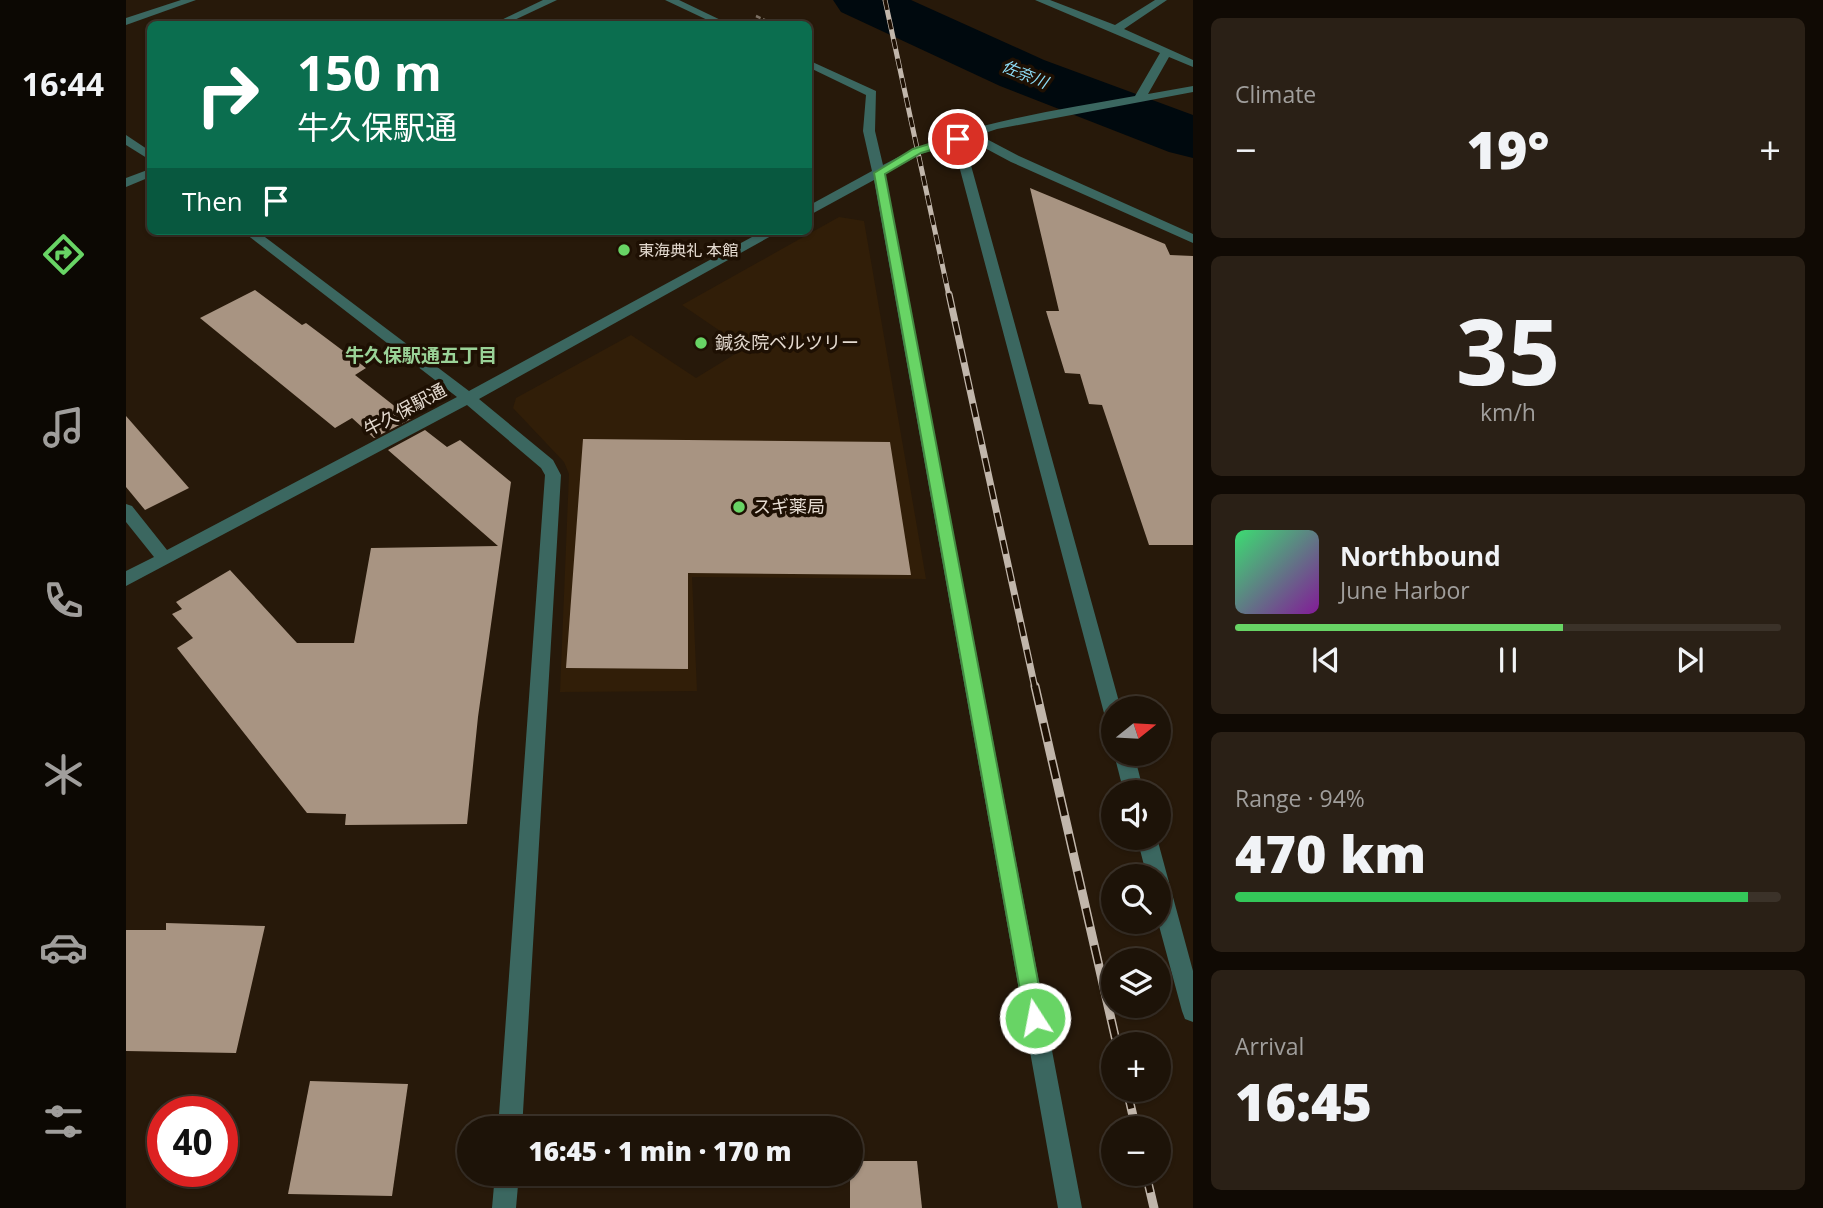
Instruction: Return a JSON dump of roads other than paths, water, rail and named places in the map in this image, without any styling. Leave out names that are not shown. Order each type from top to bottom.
[{"type":"street","points":[[126,22],[191,0]]},
{"type":"street","points":[[505,21],[552,0]]},
{"type":"street","points":[[670,0],[717,21]]},
{"type":"street","points":[[1040,0],[1116,29],[1193,64]]},
{"type":"street","points":[[1116,29],[1162,0]]},
{"type":"street","points":[[1139,99],[1166,53]]},
{"type":"street","points":[[812,65],[872,93],[869,131],[880,173],[1070,1208]]},
{"type":"street","points":[[812,210],[917,151],[1010,123],[1193,89]]},
{"type":"street","points":[[964,137],[1193,239]]},
{"type":"street","points":[[964,137],[1109,696]]},
{"type":"street","points":[[126,139],[147,154]]},
{"type":"street","points":[[126,183],[147,174]]},
{"type":"street","points":[[254,235],[468,398],[547,464],[553,475],[511,1116]]},
{"type":"street","name":"牛久保駅通","points":[[126,579],[468,398],[766,235]]},
{"type":"street","points":[[126,510],[165,559]]},
{"type":"street","points":[[1171,931],[1193,1011]]},
{"type":"street","points":[[504,1208],[506,1186]]},
{"type":"waterway","name":"佐奈川","points":[[862,0],[1022,73],[1193,138]]},
{"type":"railway","points":[[885,0],[949,296]]},
{"type":"railway","points":[[949,294],[1035,688]]},
{"type":"railway","points":[[1035,686],[1114,1032]]},
{"type":"railway","points":[[1130,1102],[1133,1116]]},
{"type":"railway","points":[[1149,1186],[1154,1208]]},
{"type":"place","name":"東海典礼 本館","points":[[624,250]]},
{"type":"place","name":"鍼灸院ベルツリー","points":[[701,343]]},
{"type":"place","name":"スギ薬局","points":[[739,507]]},
{"type":"district","name":"牛久保駅通五丁目","points":[[421,355]]}]
